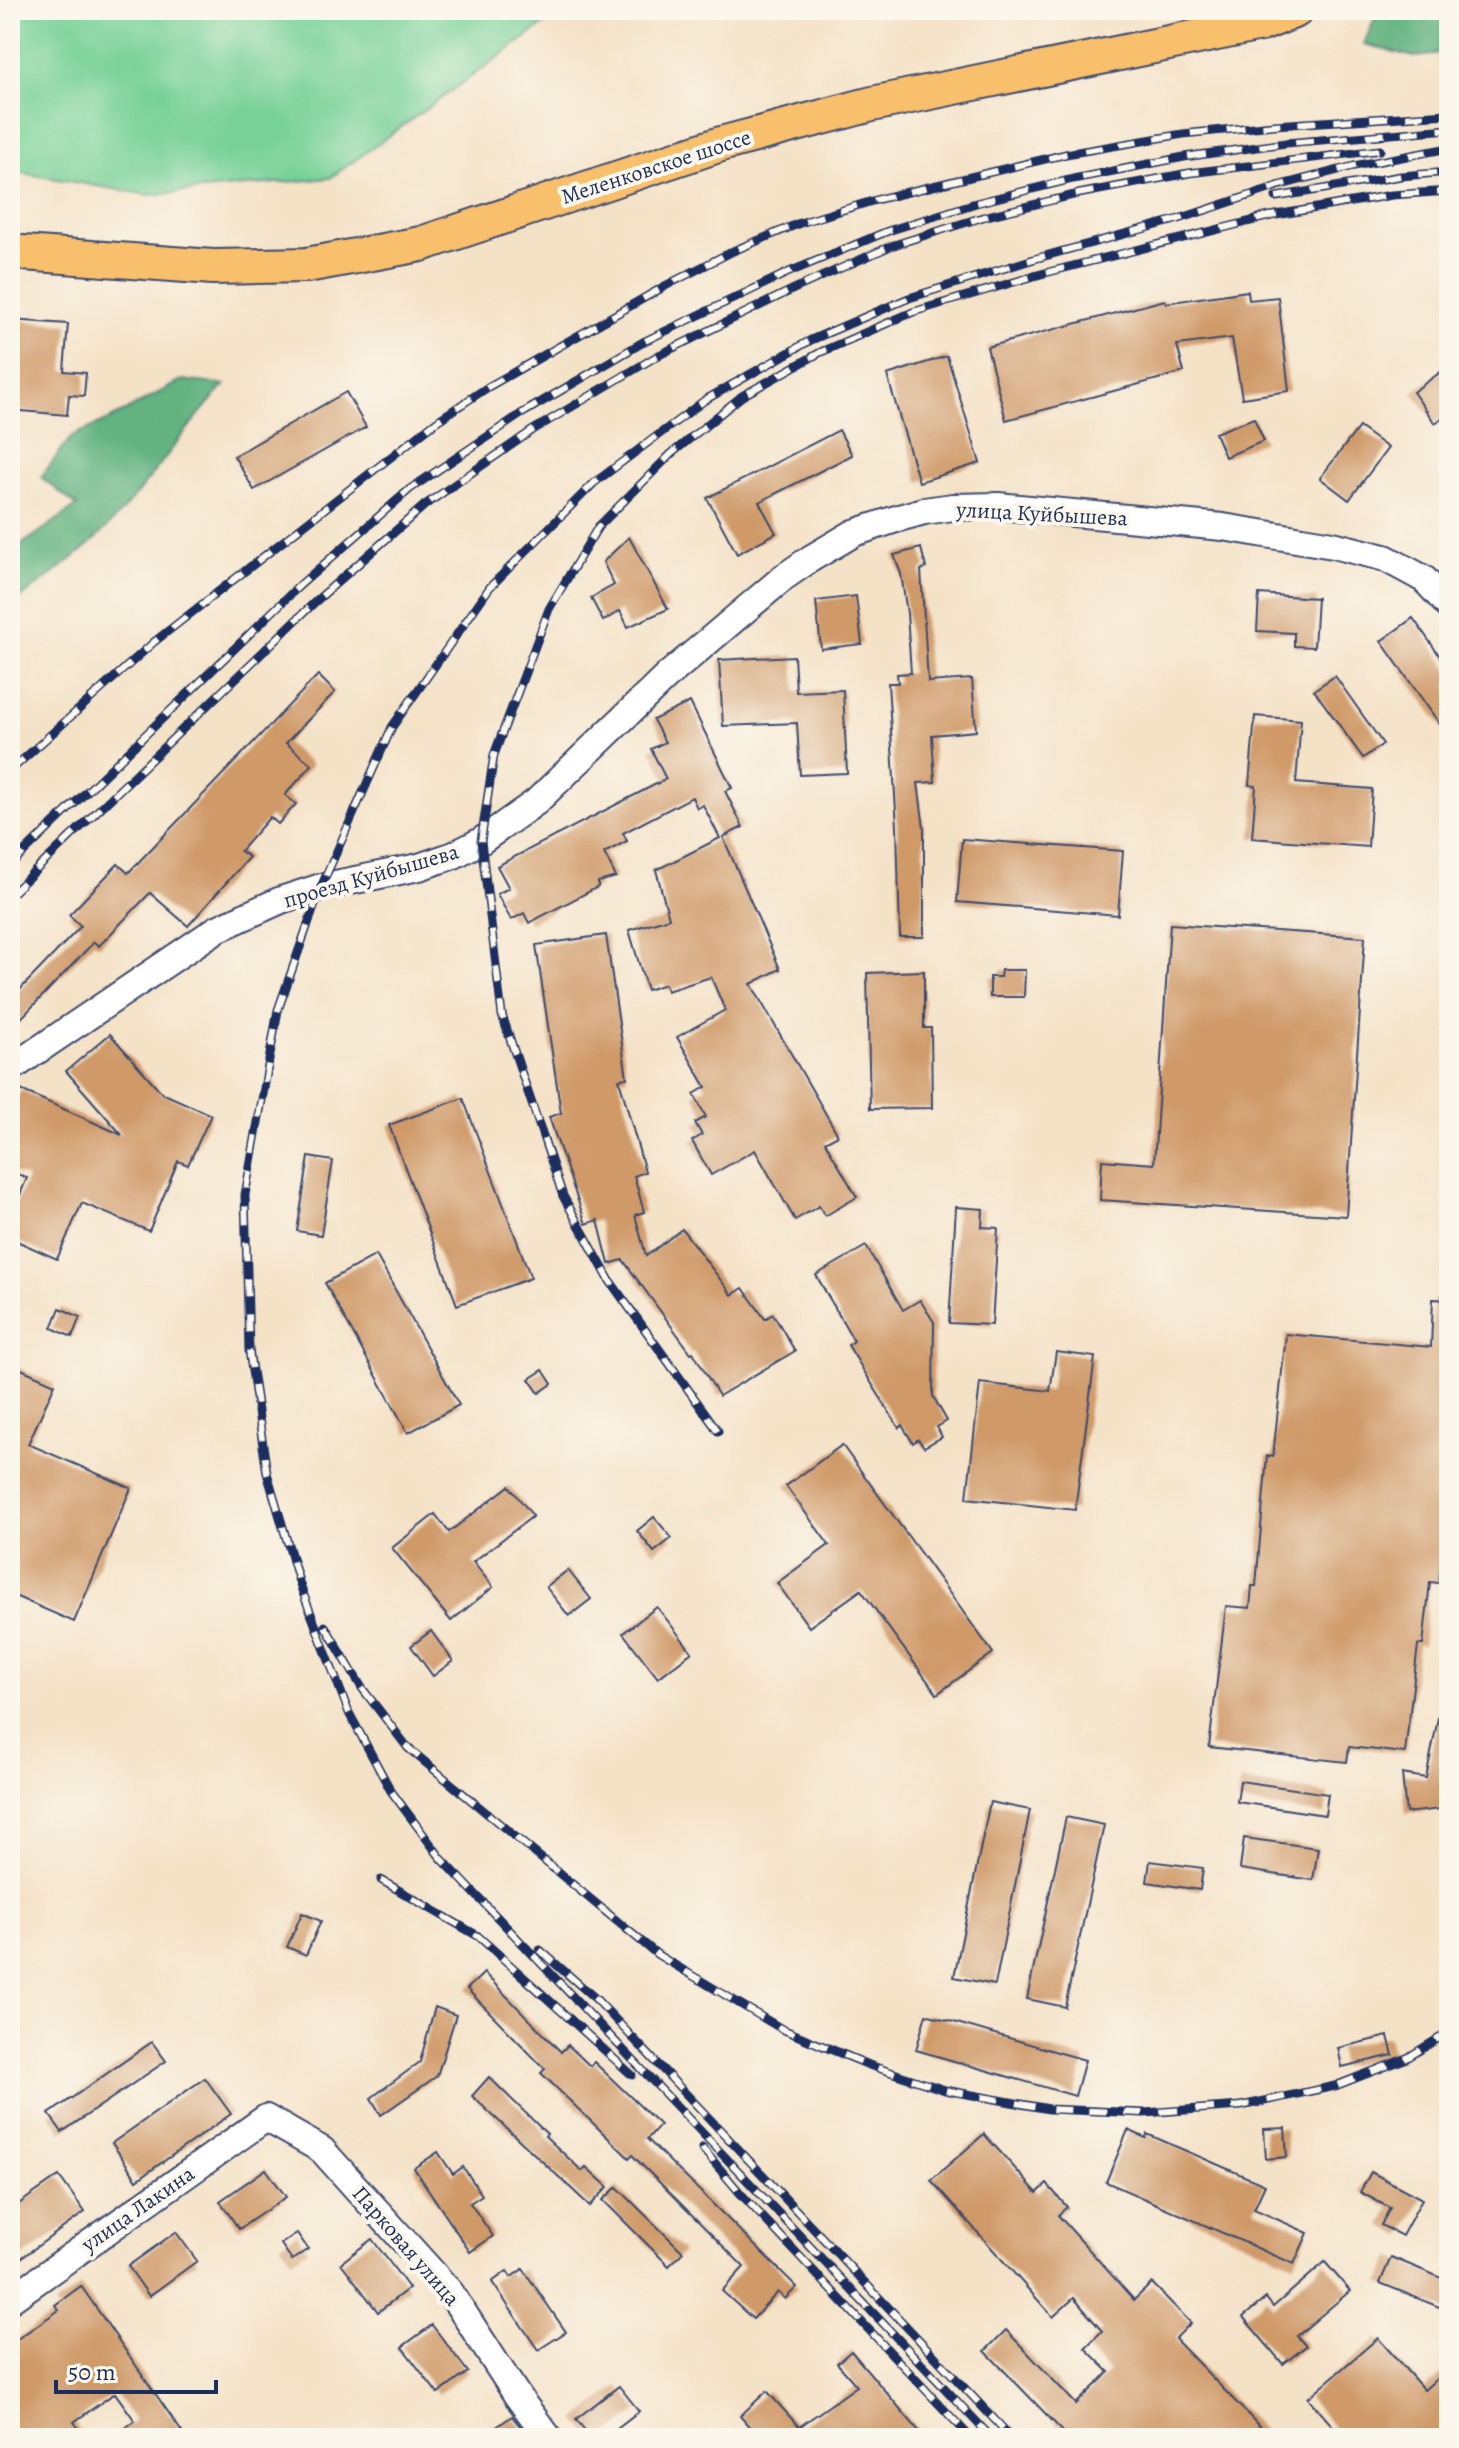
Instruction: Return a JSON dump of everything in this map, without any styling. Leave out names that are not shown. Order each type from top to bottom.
[{"type":"main road","name":"Меленковское шоссе","points":[[10,252],[213,267],[307,265],[421,244],[721,144],[872,104],[1261,24],[1296,10]]},
{"type":"street","name":"улица Куйбышева","points":[[667,676],[810,559],[854,533],[924,511],[953,507],[998,506],[1223,527],[1333,545],[1385,558],[1401,566],[1424,579],[1449,606]]},
{"type":"street","name":"проезд Куйбышева","points":[[10,1069],[217,929],[281,900],[321,887],[419,867],[454,855],[481,841],[536,802],[667,676]]},
{"type":"street","name":"улица Лакина","points":[[10,2300],[266,2118]]},
{"type":"street","name":"Парковая улица","points":[[266,2118],[322,2150],[450,2292],[518,2397],[549,2438]]},
{"type":"green space","points":[[10,10],[564,10],[330,178],[149,195],[10,171]]},
{"type":"green space","points":[[1378,10],[1449,10],[1449,53],[1414,57],[1364,44]]},
{"type":"green space","points":[[182,380],[225,385],[111,524],[73,558],[10,606],[10,540],[21,545],[77,506],[41,477],[72,436],[109,420]]},
{"type":"building","points":[[1248,291],[1249,300],[1278,297],[1289,391],[1242,398],[1232,338],[1177,345],[1184,372],[1006,420],[987,347],[1165,300],[1166,303]]},
{"type":"building","points":[[10,320],[68,324],[64,371],[86,373],[84,396],[69,395],[67,415],[10,410]]},
{"type":"building","points":[[947,356],[980,463],[919,482],[887,375]]},
{"type":"building","points":[[1449,366],[1449,413],[1435,423],[1413,392]]},
{"type":"building","points":[[346,392],[366,427],[254,490],[234,456]]},
{"type":"building","points":[[1254,418],[1264,441],[1225,457],[1215,433]]},
{"type":"building","points":[[1359,427],[1388,448],[1349,500],[1320,478]]},
{"type":"building","points":[[839,430],[852,455],[759,502],[776,533],[737,554],[707,498]]},
{"type":"building","points":[[629,537],[668,609],[628,627],[620,611],[603,621],[591,598],[614,585],[603,562]]},
{"type":"building","points":[[921,548],[926,568],[921,570],[928,682],[972,679],[976,731],[932,735],[935,782],[918,783],[924,828],[924,937],[900,937],[888,683],[898,683],[897,674],[911,673],[907,613],[901,574],[894,555]]},
{"type":"building","points":[[1259,594],[1317,598],[1314,647],[1294,646],[1294,633],[1257,631]]},
{"type":"building","points":[[856,596],[862,644],[821,649],[816,601]]},
{"type":"building","points":[[1413,618],[1449,669],[1449,737],[1381,641]]},
{"type":"building","points":[[794,656],[796,692],[843,690],[847,773],[800,775],[797,723],[723,726],[719,660]]},
{"type":"building","points":[[318,675],[335,692],[286,743],[312,765],[285,795],[296,804],[278,824],[270,817],[240,851],[249,857],[188,926],[150,893],[99,946],[94,942],[10,1030],[10,1000],[81,926],[69,915],[118,864],[128,873]]},
{"type":"building","points":[[1335,676],[1383,744],[1363,758],[1314,690]]},
{"type":"building","points":[[690,702],[732,788],[725,791],[743,827],[723,837],[780,969],[751,984],[838,1135],[825,1142],[857,1197],[825,1216],[819,1206],[795,1220],[755,1150],[711,1175],[692,1141],[702,1135],[695,1123],[706,1117],[694,1094],[706,1087],[677,1037],[725,1010],[711,977],[667,991],[665,984],[647,990],[629,930],[669,918],[656,870],[720,838],[703,805],[697,808],[692,797],[623,833],[627,841],[604,853],[616,877],[598,882],[598,887],[529,923],[524,913],[511,920],[497,894],[509,888],[497,866],[666,779],[651,749],[665,742],[653,720]]},
{"type":"building","points":[[1255,716],[1301,720],[1296,783],[1372,789],[1368,847],[1252,838],[1256,786],[1249,785]]},
{"type":"building","points":[[962,839],[1123,851],[1118,915],[957,902]]},
{"type":"building","points":[[1170,924],[1365,937],[1346,1216],[1100,1200],[1102,1160],[1154,1164]]},
{"type":"building","points":[[606,935],[627,1078],[619,1079],[645,1172],[634,1176],[644,1212],[635,1215],[646,1256],[682,1229],[732,1295],[743,1288],[765,1319],[773,1314],[795,1351],[719,1396],[693,1352],[623,1260],[609,1264],[598,1220],[586,1224],[549,1117],[561,1113],[536,945]]},
{"type":"building","points":[[1001,970],[1025,970],[1024,997],[990,997],[990,977],[1000,977]]},
{"type":"building","points":[[924,971],[924,1028],[931,1028],[932,1108],[870,1109],[867,973]]},
{"type":"building","points":[[110,1034],[162,1093],[211,1115],[188,1165],[178,1161],[149,1231],[82,1203],[57,1259],[10,1238],[10,1218],[27,1178],[10,1171],[10,1113],[21,1090],[122,1135],[66,1071]]},
{"type":"building","points":[[463,1098],[531,1278],[457,1305],[389,1125]]},
{"type":"building","points":[[309,1157],[333,1161],[321,1235],[297,1231]]},
{"type":"building","points":[[956,1207],[983,1209],[982,1227],[998,1228],[992,1325],[949,1323]]},
{"type":"building","points":[[866,1246],[903,1310],[920,1300],[934,1322],[933,1396],[947,1421],[937,1427],[942,1437],[924,1447],[918,1439],[913,1443],[902,1425],[899,1428],[848,1345],[854,1341],[816,1275]]},
{"type":"building","points":[[376,1255],[459,1405],[408,1433],[325,1283]]},
{"type":"building","points":[[1433,1299],[1449,1300],[1449,1520],[1445,1520],[1439,1583],[1430,1582],[1423,1645],[1418,1645],[1405,1753],[1349,1747],[1347,1762],[1209,1747],[1226,1606],[1250,1608],[1252,1586],[1256,1586],[1267,1456],[1273,1456],[1286,1334],[1431,1347]]},
{"type":"building","points":[[60,1308],[80,1317],[72,1337],[52,1328]]},
{"type":"building","points":[[1056,1352],[1095,1357],[1075,1510],[967,1498],[980,1383],[1050,1391]]},
{"type":"building","points":[[10,1364],[55,1384],[28,1444],[131,1488],[74,1622],[10,1594]]},
{"type":"building","points":[[543,1370],[552,1384],[539,1393],[529,1379]]},
{"type":"building","points":[[842,1445],[993,1653],[937,1694],[861,1590],[809,1627],[777,1583],[829,1545],[786,1486]]},
{"type":"building","points":[[509,1486],[533,1516],[473,1562],[493,1587],[451,1621],[392,1548],[435,1514],[449,1532]]},
{"type":"building","points":[[654,1517],[672,1538],[654,1552],[637,1531]]},
{"type":"building","points":[[568,1570],[591,1599],[569,1616],[546,1587]]},
{"type":"building","points":[[657,1607],[692,1652],[658,1678],[623,1633]]},
{"type":"building","points":[[431,1631],[453,1661],[433,1676],[411,1646]]},
{"type":"building","points":[[1441,1703],[1449,1704],[1449,1808],[1406,1813],[1402,1774],[1426,1778]]},
{"type":"building","points":[[1240,1781],[1328,1794],[1325,1815],[1237,1802]]},
{"type":"building","points":[[990,1802],[1030,1810],[995,1985],[954,1977]]},
{"type":"building","points":[[1066,1817],[1104,1825],[1065,2007],[1027,1999]]},
{"type":"building","points":[[1244,1838],[1318,1848],[1313,1880],[1240,1869]]},
{"type":"building","points":[[1150,1861],[1203,1868],[1200,1890],[1147,1882]]},
{"type":"building","points":[[302,1913],[321,1921],[306,1955],[287,1947]]},
{"type":"building","points":[[484,1973],[561,2052],[568,2045],[590,2066],[594,2062],[660,2125],[647,2139],[797,2287],[785,2299],[778,2292],[753,2319],[722,2291],[744,2267],[632,2155],[629,2158],[541,2073],[545,2069],[467,1989]]},
{"type":"building","points":[[435,2007],[456,2015],[437,2076],[381,2115],[371,2098],[420,2062]]},
{"type":"building","points":[[926,2014],[1085,2060],[1075,2096],[916,2050]]},
{"type":"building","points":[[1388,2036],[1393,2055],[1342,2067],[1338,2048]]},
{"type":"building","points":[[152,2042],[166,2061],[62,2132],[49,2114]]},
{"type":"building","points":[[489,2077],[582,2171],[586,2167],[608,2187],[590,2206],[472,2096]]},
{"type":"building","points":[[205,2078],[231,2114],[137,2180],[112,2143]]},
{"type":"building","points":[[1285,2128],[1287,2157],[1266,2159],[1264,2129]]},
{"type":"building","points":[[1128,2130],[1146,2138],[1147,2134],[1265,2185],[1254,2209],[1308,2233],[1294,2264],[1106,2182]]},
{"type":"building","points":[[984,2134],[1037,2193],[1047,2184],[1067,2207],[1058,2215],[1134,2300],[1152,2283],[1191,2323],[1175,2339],[1262,2429],[1252,2438],[1069,2438],[985,2351],[1006,2330],[1076,2404],[1109,2372],[1085,2348],[1102,2331],[1074,2298],[1053,2317],[931,2180]]},
{"type":"building","points":[[438,2152],[453,2174],[463,2167],[482,2195],[470,2203],[493,2236],[470,2252],[414,2168]]},
{"type":"building","points":[[266,2169],[286,2197],[239,2229],[220,2201]]},
{"type":"building","points":[[1371,2172],[1422,2199],[1402,2236],[1381,2225],[1390,2208],[1360,2192]]},
{"type":"building","points":[[59,2176],[85,2212],[10,2266],[10,2210]]},
{"type":"building","points":[[617,2187],[683,2252],[669,2266],[603,2200]]},
{"type":"building","points":[[176,2232],[197,2261],[149,2296],[128,2266]]},
{"type":"building","points":[[297,2233],[308,2249],[292,2260],[281,2244]]},
{"type":"building","points":[[372,2239],[409,2288],[378,2312],[341,2263]]},
{"type":"building","points":[[1391,2257],[1449,2281],[1449,2311],[1380,2283]]},
{"type":"building","points":[[1325,2262],[1350,2291],[1297,2336],[1306,2346],[1283,2364],[1243,2317],[1266,2298],[1273,2307]]},
{"type":"building","points":[[523,2269],[566,2332],[538,2350],[492,2282],[507,2271],[511,2277]]},
{"type":"building","points":[[81,2286],[186,2438],[110,2438],[135,2421],[115,2393],[74,2422],[86,2438],[10,2438],[10,2344],[59,2310],[55,2305]]},
{"type":"building","points":[[432,2325],[468,2372],[438,2394],[402,2347]]},
{"type":"building","points":[[1378,2338],[1424,2390],[1449,2368],[1449,2433],[1444,2438],[1343,2438],[1308,2398]]},
{"type":"building","points":[[851,2351],[925,2438],[759,2438],[740,2416],[767,2391],[799,2427],[857,2386],[837,2363]]},
{"type":"building","points":[[619,2386],[639,2411],[604,2438],[591,2438],[576,2419]]},
{"type":"building","points":[[512,2416],[525,2432],[517,2438],[481,2438]]},
{"type":"railway","points":[[10,771],[154,642],[437,421],[488,387],[733,251],[800,223],[879,199],[1066,154],[1183,134],[1449,114]]},
{"type":"railway","points":[[10,866],[299,586],[410,489],[521,414],[645,341],[787,273],[888,231],[976,203],[1073,179],[1184,157],[1286,143],[1449,129]]},
{"type":"railway","points":[[992,2438],[441,1858],[391,1791],[349,1713],[300,1585],[267,1473],[249,1350],[245,1195],[278,1010],[321,887],[392,727],[490,587],[594,483],[705,400],[811,340],[909,298],[1179,219],[1281,185],[1354,166],[1449,148]]},
{"type":"railway","points":[[10,895],[316,601],[425,505],[533,430],[657,356],[796,288],[891,246],[983,217],[1078,194],[1189,173],[1380,150]]},
{"type":"railway","points":[[1276,197],[1401,176],[1449,172]]},
{"type":"railway","points":[[1259,218],[1392,195],[1449,191]]},
{"type":"railway","points":[[718,1431],[610,1281],[563,1196],[502,1015],[481,841],[494,755],[549,609],[598,527],[671,454],[742,396],[821,352],[913,312],[1041,274],[1271,216]]},
{"type":"railway","points":[[325,1626],[362,1688],[408,1748],[658,1955],[782,2029],[869,2065],[945,2090],[1049,2109],[1144,2113],[1241,2106],[1335,2086],[1407,2058],[1449,2032]]},
{"type":"railway","points":[[381,1880],[478,1936],[632,2075]]},
{"type":"railway","points":[[540,1950],[597,2000],[1012,2438]]},
{"type":"railway","points":[[702,2148],[741,2194],[971,2438]]}]
